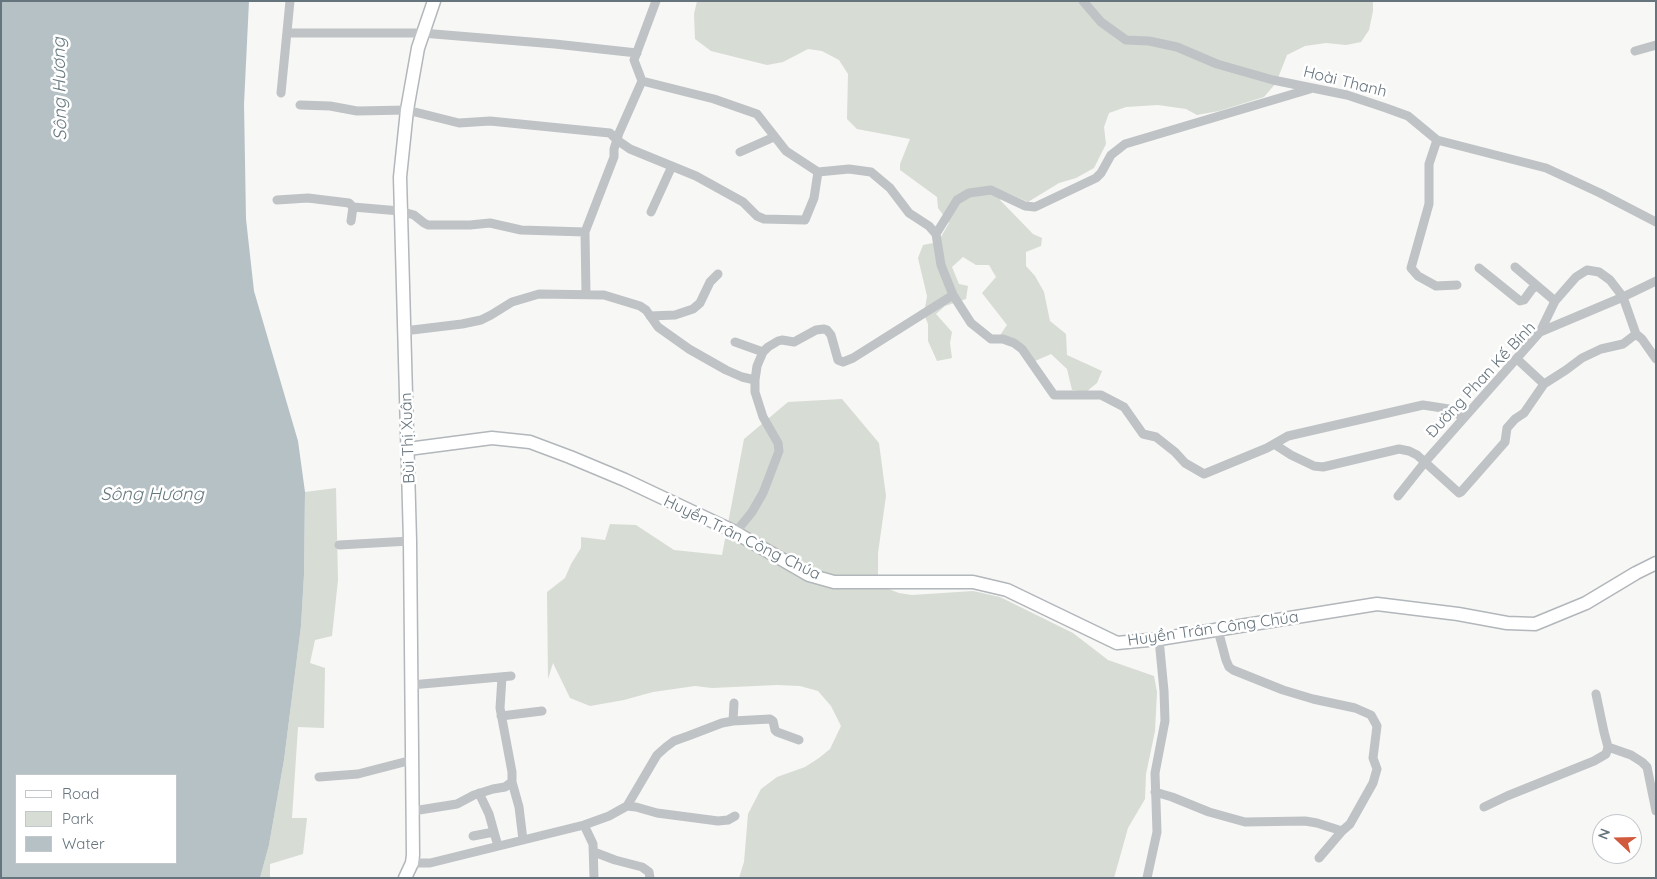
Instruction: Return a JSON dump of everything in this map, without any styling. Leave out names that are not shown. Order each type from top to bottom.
[{"type":"street","points":[[281,93],[290,1]]},
{"type":"street","name":"Bùi Thị Xuân","points":[[405,878],[412,864],[413,811],[410,541],[400,177],[407,110],[418,48],[434,1]]},
{"type":"street","points":[[586,294],[585,232],[614,157],[616,140],[642,81],[634,60],[656,1]]},
{"type":"street","name":"Hoài Thanh","points":[[1083,1],[1101,22],[1126,40],[1149,41],[1177,47],[1217,64],[1273,80],[1347,95],[1408,116],[1437,140],[1546,168],[1656,222]]},
{"type":"street","points":[[286,33],[422,33],[637,53]]},
{"type":"street","points":[[1635,51],[1656,46]]},
{"type":"street","points":[[642,81],[714,99],[752,112],[760,117],[786,151],[818,172],[849,170],[871,172],[890,188],[909,212],[929,226],[936,234],[941,265],[953,295],[971,324],[990,339],[1003,339],[1022,349],[1054,394],[1101,395],[1124,407],[1143,434],[1156,437],[1186,463],[1204,474],[1268,448],[1288,436],[1424,405],[1449,409],[1464,418]]},
{"type":"street","points":[[936,234],[957,200],[969,193],[991,190],[1025,206],[1035,207],[1096,178],[1111,155],[1125,144],[1311,89]]},
{"type":"street","points":[[300,105],[330,106],[357,111],[407,110],[460,123],[490,121],[610,133],[616,140],[630,149],[696,176],[743,202],[761,218],[781,221],[802,221],[806,218],[814,198],[818,172]]},
{"type":"street","points":[[740,152],[774,137]]},
{"type":"street","points":[[1437,140],[1429,164],[1429,204],[1411,268],[1418,276],[1436,286],[1457,286]]},
{"type":"street","points":[[651,212],[672,166]]},
{"type":"street","points":[[277,200],[308,198],[349,203],[353,207],[400,211],[414,215],[428,225],[490,223],[521,230],[585,232]]},
{"type":"street","points":[[351,221],[353,207]]},
{"type":"street","points":[[1515,267],[1555,301]]},
{"type":"street","points":[[1480,268],[1520,301],[1524,300],[1536,286]]},
{"type":"street","points":[[1540,332],[1555,301],[1576,278],[1587,270],[1599,272],[1610,280],[1623,297],[1636,334],[1642,339],[1656,359]]},
{"type":"street","points":[[650,316],[674,315],[693,309],[700,303],[710,282],[718,274]]},
{"type":"street","name":"Đường Phan Kế Bính","points":[[1398,496],[1425,462],[1540,332],[1656,281]]},
{"type":"street","points":[[404,331],[481,320],[512,302],[539,294],[604,295],[635,304],[646,310],[658,327],[689,349],[726,370],[755,380]]},
{"type":"street","points":[[735,533],[760,498],[778,451],[777,441],[763,418],[754,392],[757,366],[763,352],[778,341],[794,342],[816,330],[824,329],[831,334],[838,360],[843,362],[853,358],[953,295]]},
{"type":"street","points":[[1274,444],[1314,466],[1323,467],[1399,449],[1409,451],[1417,455],[1459,493],[1505,442],[1507,428],[1524,413],[1544,384],[1582,358],[1623,344],[1636,334]]},
{"type":"street","points":[[735,342],[763,352]]},
{"type":"street","points":[[1517,359],[1544,384]]},
{"type":"street","name":"Huyền Trân Công Chúa","points":[[408,449],[492,438],[530,442],[625,480],[735,533],[809,575],[834,582],[973,582],[1007,590],[1117,643],[1159,639],[1377,604],[1458,614],[1507,623],[1535,624],[1586,602],[1636,573],[1656,564]]},
{"type":"street","points":[[340,545],[410,541]]},
{"type":"street","points":[[1218,630],[1226,660],[1233,670],[1284,690],[1366,712],[1371,714],[1377,726],[1372,758],[1377,769],[1376,775],[1350,824],[1319,858]]},
{"type":"street","points":[[1147,878],[1157,832],[1155,773],[1165,721],[1159,639]]},
{"type":"street","points":[[411,685],[511,676]]},
{"type":"street","points":[[502,677],[500,696],[501,716],[512,782],[519,807],[523,840]]},
{"type":"street","points":[[1484,807],[1594,761],[1606,754],[1608,747],[1596,694]]},
{"type":"street","points":[[733,721],[734,703]]},
{"type":"street","points":[[501,716],[542,711]]},
{"type":"street","points":[[412,864],[430,863],[584,825],[609,816],[627,806],[657,755],[666,747],[722,723],[770,719],[773,721],[777,732],[798,740]]},
{"type":"street","points":[[1608,747],[1631,755],[1647,767],[1656,811]]},
{"type":"street","points":[[319,777],[358,774],[412,760]]},
{"type":"street","points":[[413,811],[457,804],[493,788],[505,787],[512,782]]},
{"type":"street","points":[[1155,792],[1209,812],[1245,822],[1305,821],[1342,831]]},
{"type":"street","points":[[479,793],[489,814],[498,846]]},
{"type":"street","points":[[627,806],[656,813],[718,821],[728,820],[735,816]]},
{"type":"street","points":[[584,825],[594,844],[594,878]]},
{"type":"street","points":[[473,836],[494,832]]},
{"type":"street","points":[[594,852],[642,867],[648,872],[650,878]]},
{"type":"green space","points":[[697,1],[1373,1],[1373,11],[1369,30],[1361,42],[1346,45],[1326,43],[1305,46],[1287,55],[1276,83],[1264,97],[1219,111],[1197,115],[1186,109],[1158,105],[1126,107],[1109,113],[1104,127],[1106,144],[1094,168],[1076,178],[1059,183],[1028,202],[1003,191],[1000,200],[1033,234],[1042,238],[1041,246],[1026,252],[1026,266],[1035,276],[1044,292],[1050,321],[1066,334],[1067,355],[1102,371],[1097,383],[1086,392],[1072,390],[1067,369],[1051,354],[1035,361],[1024,345],[996,341],[1007,325],[982,293],[996,277],[989,265],[976,265],[963,257],[952,267],[959,284],[968,286],[966,299],[945,306],[936,314],[952,332],[950,343],[952,358],[937,361],[928,341],[928,324],[924,314],[927,296],[918,258],[923,245],[938,242],[949,223],[938,208],[937,197],[900,170],[900,164],[910,139],[857,129],[847,119],[848,74],[839,60],[822,51],[808,49],[783,62],[767,65],[711,51],[695,39],[694,14]]},
{"type":"green space","points":[[842,399],[879,443],[886,496],[878,553],[878,576],[886,588],[912,595],[973,591],[1000,597],[1073,633],[1108,660],[1154,676],[1157,692],[1155,731],[1146,774],[1145,799],[1128,828],[1114,878],[739,878],[744,862],[748,814],[761,789],[777,777],[805,767],[819,758],[830,749],[841,726],[831,706],[818,691],[800,686],[777,685],[712,688],[695,686],[653,692],[624,700],[590,706],[570,698],[553,663],[548,679],[547,592],[565,578],[581,548],[581,537],[605,540],[610,524],[636,525],[674,550],[722,555],[744,439],[788,402]]},
{"type":"green space","points":[[336,488],[338,580],[332,636],[315,640],[310,663],[325,668],[324,728],[298,727],[292,818],[307,818],[303,854],[270,864],[270,878],[260,878],[269,845],[284,760],[301,626],[305,492]]},
{"type":"water","name":"Sông Hương","points":[[1,1],[249,1],[244,104],[246,219],[254,291],[298,441],[305,492],[301,626],[284,760],[269,845],[260,878],[1,878]]}]
